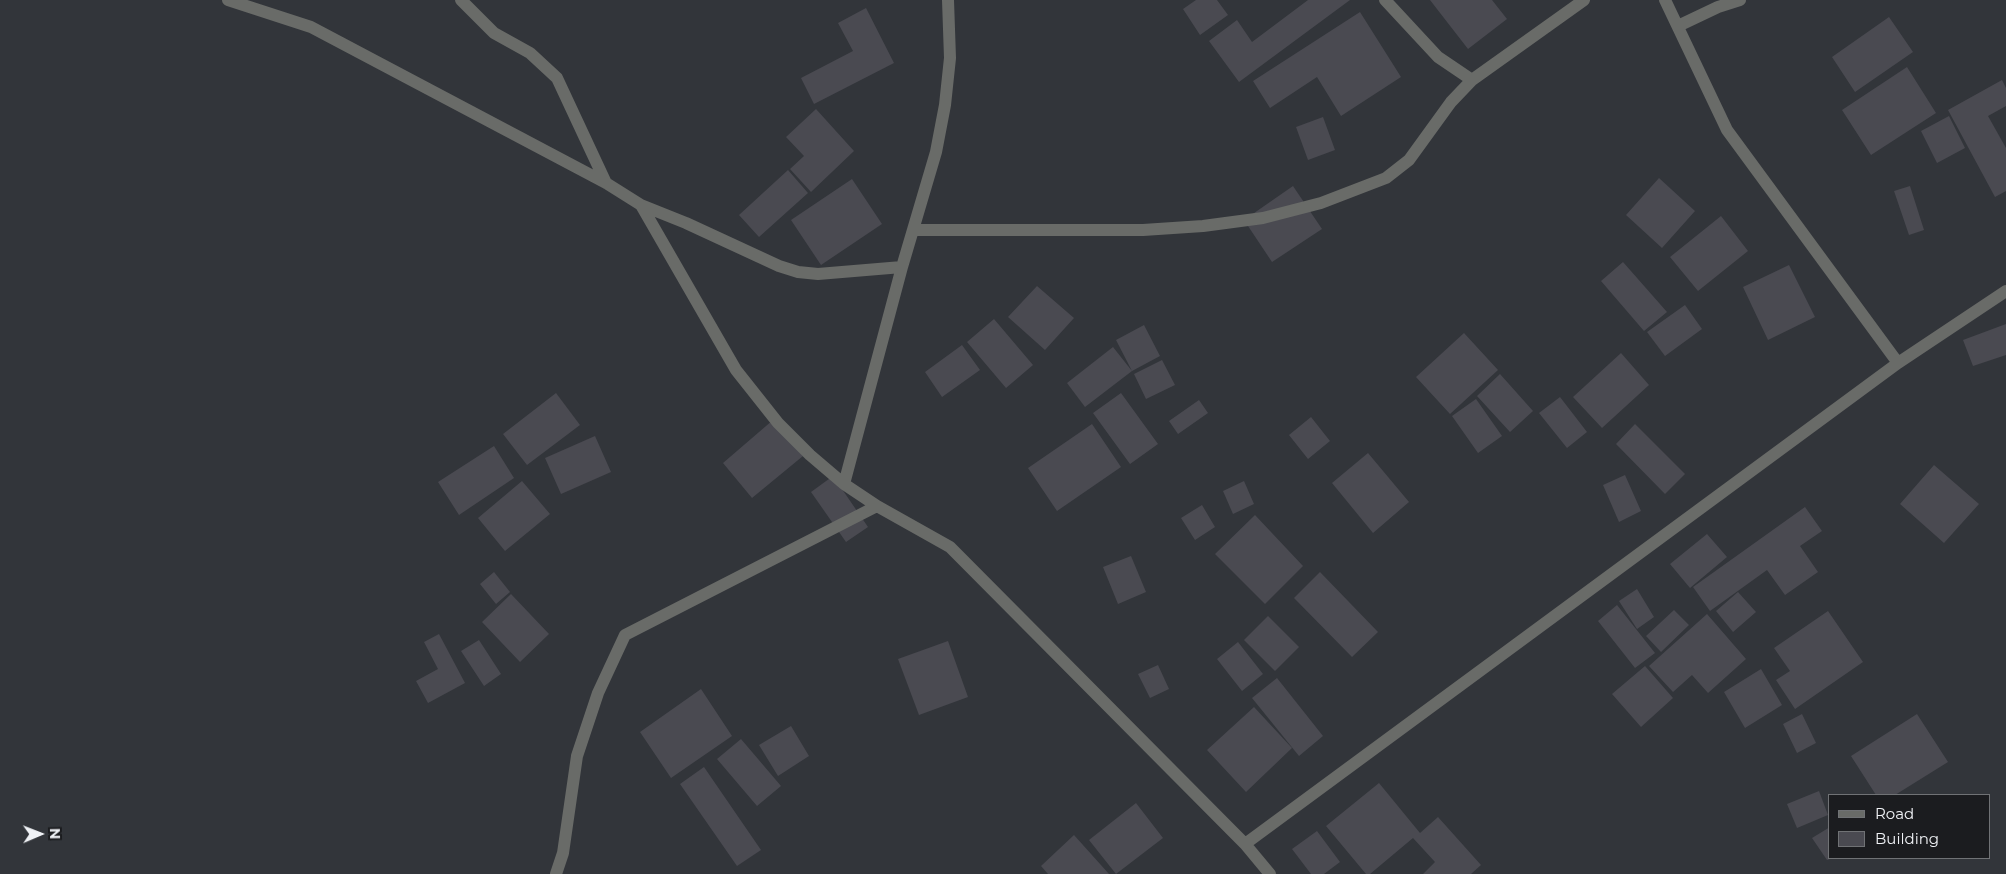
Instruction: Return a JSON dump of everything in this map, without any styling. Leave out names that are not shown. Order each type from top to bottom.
[{"type":"street","points":[[228,0],[311,27],[606,183],[641,206],[686,223],[779,266],[798,272],[818,274],[902,267]]},
{"type":"street","points":[[461,0],[494,33],[530,53],[557,78],[606,183]]},
{"type":"street","points":[[844,484],[902,267],[936,152],[945,105],[950,58],[948,0]]},
{"type":"street","points":[[1385,0],[1438,57],[1472,80]]},
{"type":"street","points":[[913,230],[1151,229],[1203,226],[1264,218],[1321,203],[1386,178],[1409,160],[1452,102],[1472,80],[1584,0]]},
{"type":"street","points":[[1665,0],[1727,130],[1898,363]]},
{"type":"street","points":[[1678,26],[1718,7],[1740,0]]},
{"type":"street","points":[[641,206],[736,370],[778,423],[810,455],[844,484],[877,506],[950,548],[1246,844],[1270,874]]},
{"type":"street","points":[[1246,844],[1898,363],[2006,291]]},
{"type":"street","points":[[556,874],[563,854],[577,756],[598,693],[625,635],[877,506]]},
{"type":"building","points":[[1196,0],[1217,0],[1228,15],[1200,35],[1183,9]]},
{"type":"building","points":[[1308,0],[1350,0],[1239,82],[1209,41],[1237,20],[1252,42]]},
{"type":"building","points":[[1430,0],[1492,0],[1507,19],[1468,49]]},
{"type":"building","points":[[866,8],[894,63],[814,104],[801,78],[853,51],[838,23]]},
{"type":"building","points":[[1360,12],[1401,77],[1341,116],[1317,77],[1270,108],[1253,81]]},
{"type":"building","points":[[1889,17],[1913,52],[1855,92],[1832,57]]},
{"type":"building","points":[[1907,67],[1936,113],[1871,155],[1842,110]]},
{"type":"building","points":[[2002,80],[2006,88],[2006,106],[1988,116],[2006,148],[2006,191],[1995,197],[1948,110]]},
{"type":"building","points":[[816,109],[854,151],[811,192],[790,169],[804,156],[786,137]]},
{"type":"building","points":[[1949,116],[1965,148],[1937,163],[1921,131]]},
{"type":"building","points":[[1323,117],[1335,150],[1308,160],[1296,127]]},
{"type":"building","points":[[788,170],[808,193],[759,237],[739,215]]},
{"type":"building","points":[[1659,178],[1695,211],[1662,248],[1626,215]]},
{"type":"building","points":[[852,179],[882,224],[821,265],[791,220]]},
{"type":"building","points":[[1293,186],[1322,229],[1272,262],[1244,220]]},
{"type":"building","points":[[1910,186],[1924,230],[1909,235],[1894,191]]},
{"type":"building","points":[[1721,216],[1748,251],[1698,291],[1670,257]]},
{"type":"building","points":[[1623,262],[1667,312],[1644,331],[1601,281]]},
{"type":"building","points":[[1789,265],[1815,317],[1768,340],[1743,287]]},
{"type":"building","points":[[1037,286],[1074,318],[1045,350],[1008,317]]},
{"type":"building","points":[[1685,305],[1702,329],[1665,356],[1647,332]]},
{"type":"building","points":[[994,319],[1033,365],[1006,388],[967,342]]},
{"type":"building","points":[[2006,324],[2006,355],[1973,366],[1963,340]]},
{"type":"building","points":[[1144,325],[1160,356],[1132,371],[1116,340]]},
{"type":"building","points":[[1464,333],[1498,370],[1450,414],[1416,377]]},
{"type":"building","points":[[962,345],[980,370],[942,397],[925,372]]},
{"type":"building","points":[[1113,347],[1132,371],[1085,407],[1067,383]]},
{"type":"building","points":[[1621,353],[1649,385],[1602,428],[1573,397]]},
{"type":"building","points":[[1162,360],[1175,385],[1146,399],[1134,374]]},
{"type":"building","points":[[1500,374],[1533,411],[1510,432],[1477,396]]},
{"type":"building","points":[[556,393],[580,425],[527,465],[503,434]]},
{"type":"building","points":[[1121,393],[1158,444],[1130,464],[1093,413]]},
{"type":"building","points":[[1560,397],[1587,432],[1567,448],[1539,413]]},
{"type":"building","points":[[1476,399],[1502,436],[1478,453],[1452,416]]},
{"type":"building","points":[[1199,400],[1208,413],[1178,434],[1169,421]]},
{"type":"building","points":[[1311,417],[1330,441],[1308,459],[1289,435]]},
{"type":"building","points":[[773,420],[803,456],[752,498],[723,463]]},
{"type":"building","points":[[1092,424],[1121,467],[1057,511],[1028,468]]},
{"type":"building","points":[[1635,424],[1685,474],[1665,494],[1616,444]]},
{"type":"building","points":[[595,436],[611,472],[561,494],[545,458]]},
{"type":"building","points":[[494,446],[514,478],[459,515],[438,482]]},
{"type":"building","points":[[1368,453],[1409,502],[1373,533],[1332,483]]},
{"type":"building","points":[[1934,465],[1979,504],[1944,543],[1900,504]]},
{"type":"building","points":[[1625,475],[1641,511],[1619,522],[1603,485]]},
{"type":"building","points":[[833,476],[868,527],[846,542],[811,492]]},
{"type":"building","points":[[522,481],[550,514],[505,551],[478,518]]},
{"type":"building","points":[[1244,481],[1254,504],[1233,514],[1223,491]]},
{"type":"building","points":[[1202,505],[1215,527],[1195,540],[1181,518]]},
{"type":"building","points":[[1805,507],[1822,531],[1800,546],[1818,572],[1785,595],[1767,570],[1710,611],[1693,587]]},
{"type":"building","points":[[1255,515],[1303,566],[1265,604],[1215,554]]},
{"type":"building","points":[[1707,534],[1727,557],[1690,588],[1670,564]]},
{"type":"building","points":[[1131,556],[1146,592],[1118,604],[1103,567]]},
{"type":"building","points":[[494,572],[510,592],[496,604],[480,584]]},
{"type":"building","points":[[1320,572],[1378,632],[1352,657],[1294,598]]},
{"type":"building","points":[[1637,589],[1654,617],[1637,629],[1619,601]]},
{"type":"building","points":[[1738,592],[1756,612],[1733,632],[1716,611]]},
{"type":"building","points":[[511,594],[549,634],[520,662],[482,622]]},
{"type":"building","points":[[1617,605],[1655,653],[1635,668],[1598,621]]},
{"type":"building","points":[[1674,610],[1689,625],[1661,652],[1646,636]]},
{"type":"building","points":[[1828,611],[1863,662],[1795,709],[1776,680],[1790,671],[1774,648]]},
{"type":"building","points":[[1707,614],[1746,659],[1708,693],[1692,675],[1673,692],[1649,666]]},
{"type":"building","points":[[1268,616],[1299,647],[1275,671],[1244,640]]},
{"type":"building","points":[[439,634],[465,683],[428,703],[416,681],[438,669],[424,642]]},
{"type":"building","points":[[479,640],[501,674],[484,686],[461,651]]},
{"type":"building","points":[[948,641],[968,697],[919,715],[898,659]]},
{"type":"building","points":[[1238,642],[1263,674],[1242,691],[1217,659]]},
{"type":"building","points":[[1158,665],[1169,689],[1150,698],[1138,674]]},
{"type":"building","points":[[1645,666],[1673,698],[1641,727],[1612,694]]},
{"type":"building","points":[[1761,669],[1782,705],[1745,728],[1724,692]]},
{"type":"building","points":[[1277,678],[1323,736],[1299,756],[1252,698]]},
{"type":"building","points":[[701,689],[732,736],[671,778],[640,732]]},
{"type":"building","points":[[1254,707],[1292,748],[1246,792],[1207,750]]},
{"type":"building","points":[[1802,714],[1816,743],[1797,753],[1783,724]]},
{"type":"building","points":[[1917,714],[1948,762],[1897,794],[1875,794],[1851,756]]},
{"type":"building","points":[[791,726],[809,756],[778,776],[759,745]]},
{"type":"building","points":[[741,739],[781,786],[757,806],[717,759]]},
{"type":"building","points":[[704,767],[761,850],[737,866],[680,784]]},
{"type":"building","points":[[1379,783],[1420,833],[1438,817],[1481,865],[1471,874],[1423,874],[1435,862],[1413,838],[1370,874],[1366,874],[1326,826]]},
{"type":"building","points":[[1819,791],[1828,815],[1797,828],[1787,804]]},
{"type":"building","points":[[1136,803],[1163,838],[1116,874],[1089,840]]},
{"type":"building","points":[[1828,828],[1828,859],[1830,859],[1827,860],[1812,838]]},
{"type":"building","points":[[1317,831],[1340,862],[1324,874],[1311,874],[1292,849]]},
{"type":"building","points":[[1074,835],[1109,874],[1048,874],[1041,866]]}]
